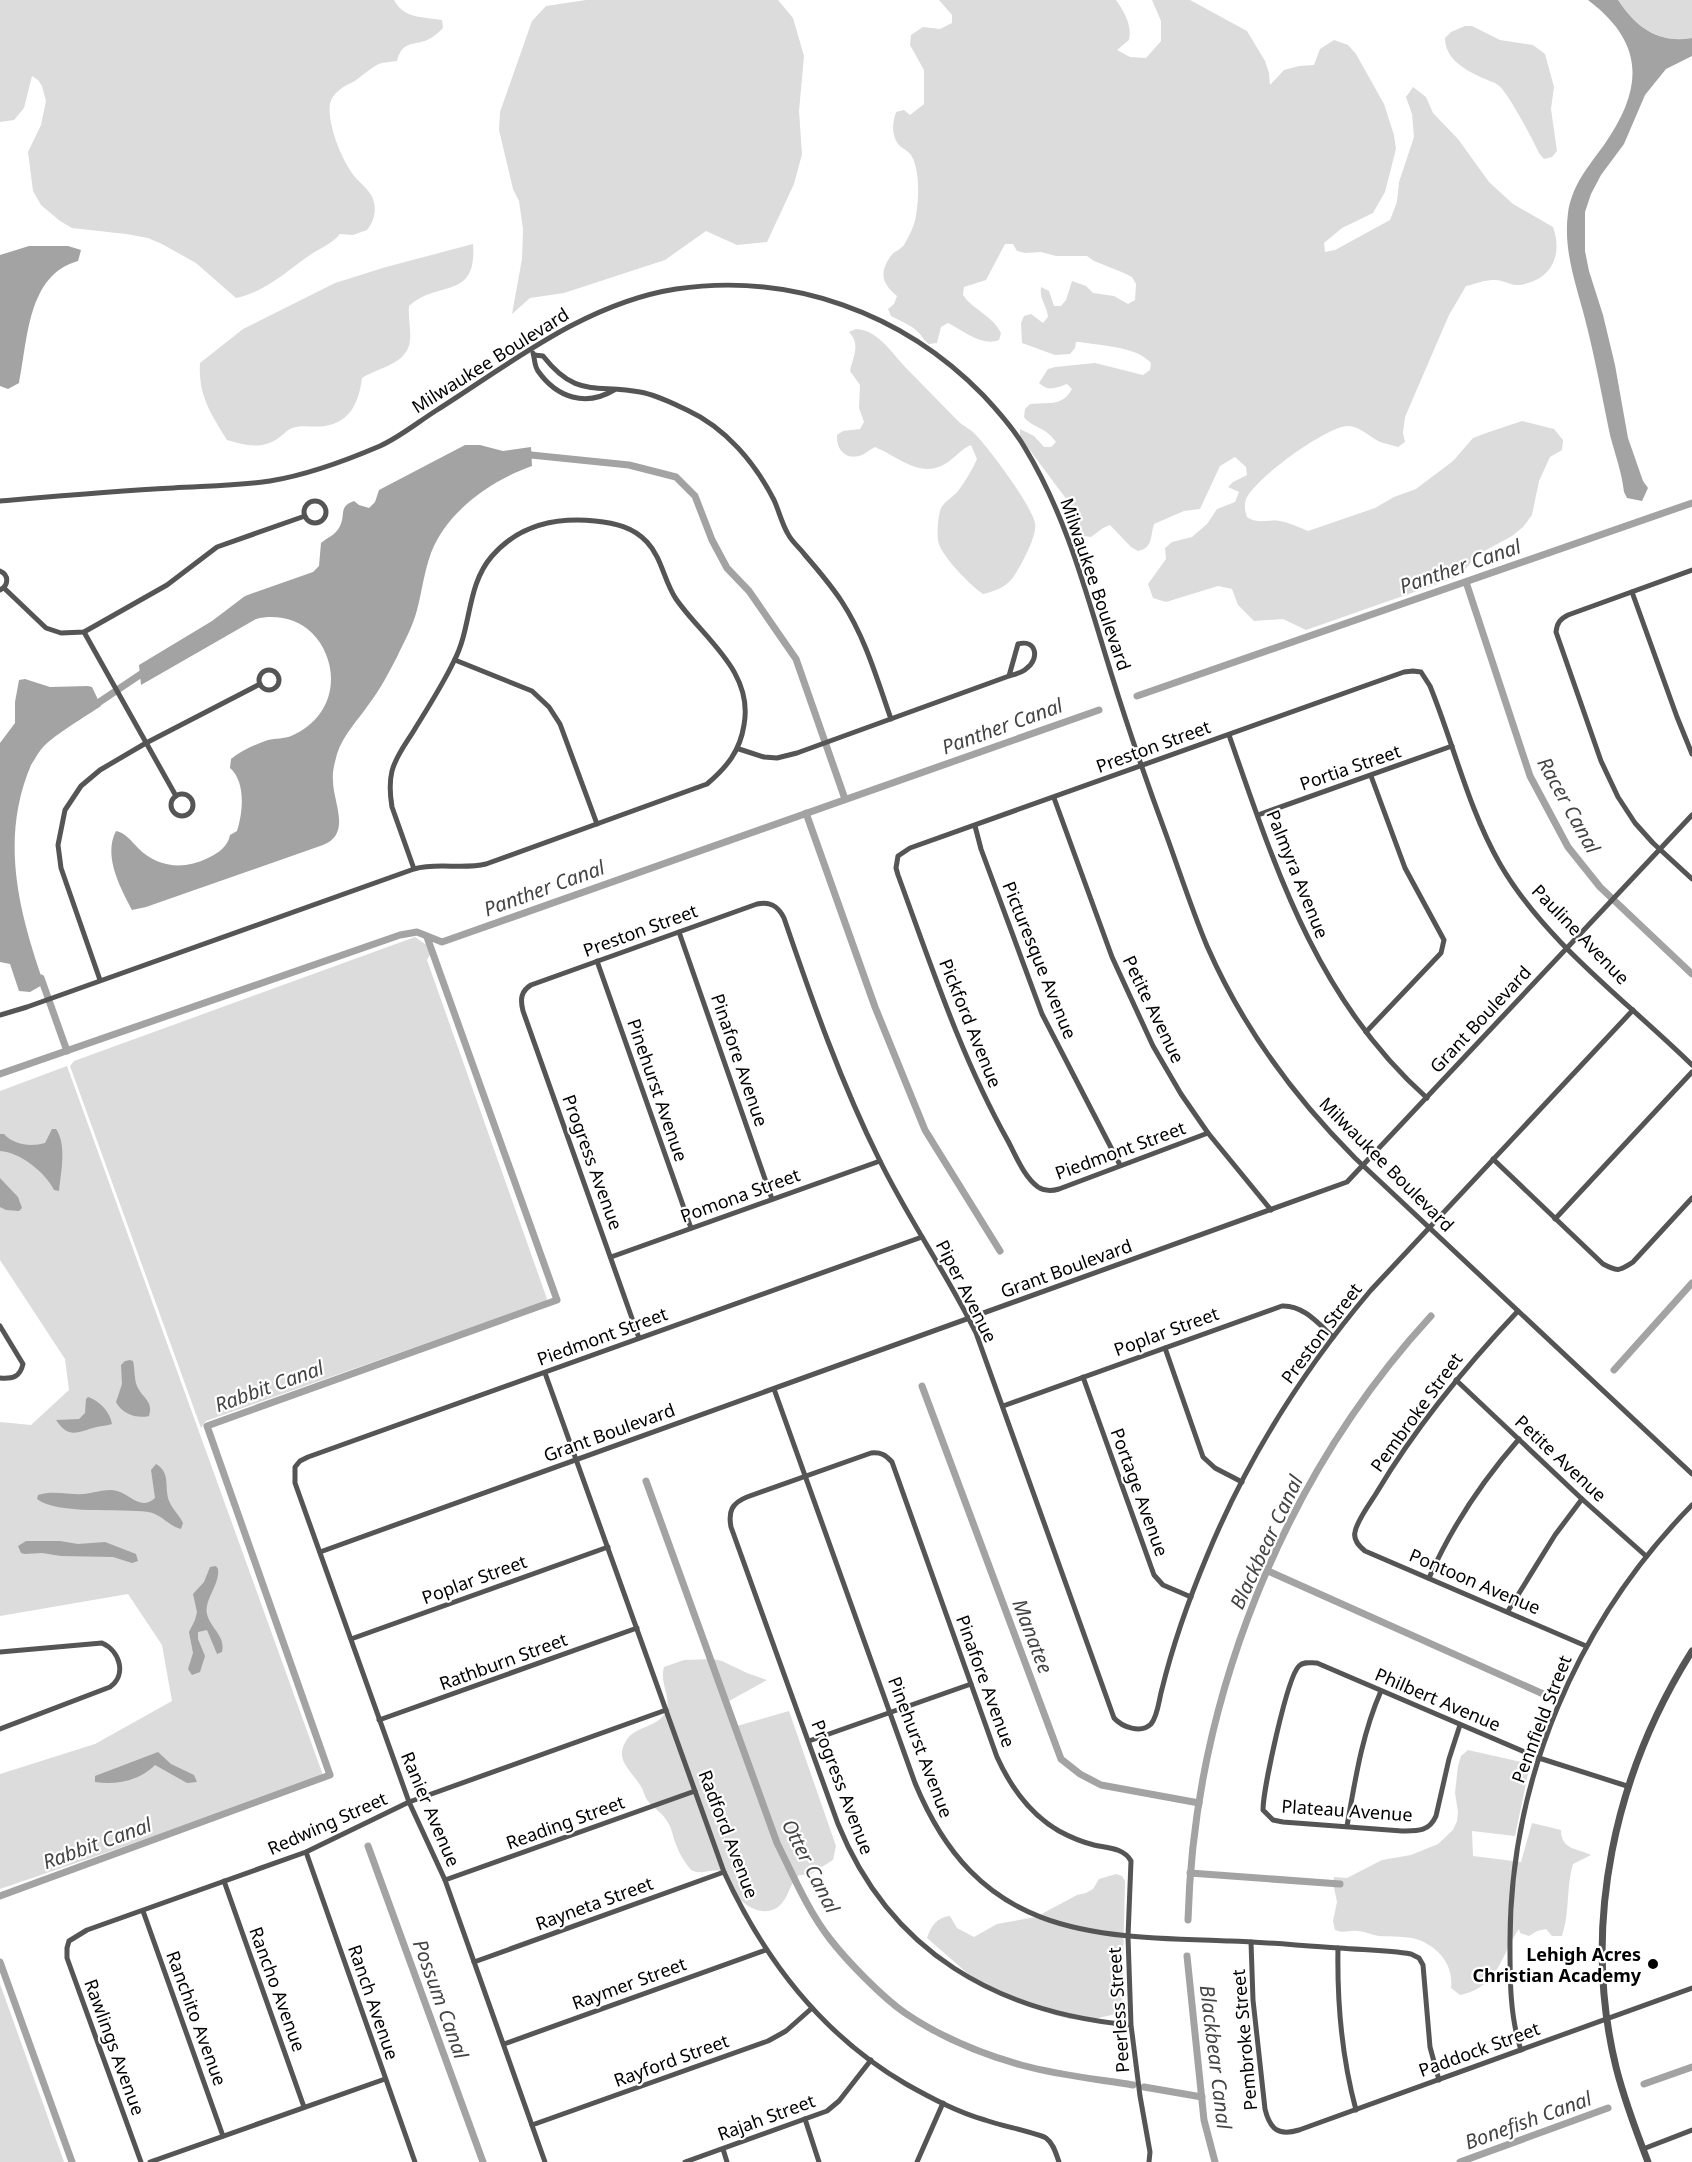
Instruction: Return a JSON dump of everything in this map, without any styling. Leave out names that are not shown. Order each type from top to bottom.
[{"type":"street","name":"Milwaukee Boulevard","points":[[0,501],[269,481],[333,464],[386,444],[588,317],[669,290],[698,286],[744,286],[807,294],[860,309],[930,348],[960,371],[994,406],[1023,443],[1048,489],[1083,583],[1142,766],[1194,914],[1232,996],[1254,1034],[1288,1084],[1327,1130],[1428,1228],[1692,1474]]},
{"type":"street","points":[[532,352],[543,356],[556,372],[567,380],[584,387],[616,389],[654,396],[689,411],[729,439],[749,460],[771,495],[788,534],[851,617],[867,652],[891,719]]},
{"type":"street","points":[[532,352],[537,370],[560,391],[576,399],[602,397],[616,389]]},
{"type":"street","points":[[560,391],[567,380]]},
{"type":"street","points":[[312,501],[325,506],[326,514],[319,522],[313,522],[305,516],[306,506],[312,501]]},
{"type":"street","points":[[0,571],[7,577],[7,584],[2,589],[46,628],[61,633],[84,632],[166,585],[217,547],[305,516]]},
{"type":"street","points":[[0,1015],[414,869],[427,865],[476,867],[486,864],[706,784],[718,775],[739,749],[746,709],[739,679],[675,598],[652,549],[639,535],[619,524],[554,520],[524,531],[500,547],[490,558],[474,587],[463,640],[455,660],[392,771],[392,807],[414,869]]},
{"type":"street","points":[[1692,570],[1561,618],[1556,632],[1612,787],[1630,816],[1692,879]]},
{"type":"street","points":[[1632,592],[1692,754]]},
{"type":"street","points":[[84,632],[176,796]]},
{"type":"street","points":[[739,749],[764,757],[777,758],[817,747],[1021,673],[1030,666],[1035,657],[1035,649],[1031,644],[1025,642],[1018,644],[1009,676]]},
{"type":"street","points":[[455,660],[531,691],[549,707],[560,724],[597,824]]},
{"type":"street","name":"Preston Street","points":[[898,856],[910,848],[1404,672],[1421,672]]},
{"type":"street","name":"Pauline Avenue","points":[[1421,672],[1433,694],[1483,830],[1499,862],[1524,899],[1567,948],[1692,1065]]},
{"type":"street","points":[[100,980],[61,868],[58,845],[65,810],[81,786],[100,770],[146,743],[260,684]]},
{"type":"street","name":"Palmyra Avenue","points":[[1229,735],[1282,884],[1306,938],[1333,985],[1366,1032],[1401,1073],[1427,1098]]},
{"type":"street","name":"Portia Street","points":[[1258,815],[1452,746]]},
{"type":"street","points":[[1366,1032],[1441,953],[1444,940],[1405,868],[1371,776]]},
{"type":"street","points":[[185,794],[191,798],[193,805],[188,814],[180,816],[172,809],[171,802],[176,796],[185,794]]},
{"type":"street","name":"Petite Avenue","points":[[1054,798],[1124,988],[1153,1046],[1208,1133],[1271,1210]]},
{"type":"street","name":"Grant Boulevard","points":[[321,1552],[1347,1182],[1692,815]]},
{"type":"street","name":"Picturesque Avenue","points":[[975,826],[981,849],[1038,1002],[1064,1058],[1120,1165]]},
{"type":"street","name":"Pickford Avenue","points":[[898,856],[896,868],[898,875],[976,1081],[1025,1172],[1035,1185],[1042,1189]]},
{"type":"street","name":"Preston Street","points":[[521,995],[525,988],[531,985],[757,904],[764,902],[774,905]]},
{"type":"street","name":"Piper Avenue","points":[[774,905],[784,918],[832,1052],[880,1161],[969,1319],[1003,1406],[1110,1710],[1119,1724],[1130,1728]]},
{"type":"street","name":"Pinafore Avenue","points":[[679,932],[772,1199]]},
{"type":"street","name":"Pinehurst Avenue","points":[[597,961],[691,1228]]},
{"type":"street","name":"Progress Avenue","points":[[521,995],[523,1011],[639,1338]]},
{"type":"street","name":"Preston Street","points":[[1130,1728],[1139,1728],[1152,1723],[1191,1597],[1207,1555],[1242,1482],[1281,1413],[1333,1336],[1371,1290],[1428,1228],[1633,1010]]},
{"type":"street","points":[[1555,1219],[1692,1072]]},
{"type":"street","name":"Piedmont Street","points":[[1042,1189],[1059,1189],[1208,1133]]},
{"type":"street","points":[[1493,1160],[1603,1263],[1615,1270],[1621,1270],[1639,1256],[1692,1198]]},
{"type":"street","name":"Pomona Street","points":[[611,1257],[880,1161]]},
{"type":"street","name":"Piedmont Street","points":[[295,1467],[308,1457],[922,1237]]},
{"type":"street","name":"Poplar Street","points":[[1003,1406],[1282,1306],[1299,1309],[1333,1336]]},
{"type":"street","name":"Pembroke Street","points":[[1355,1540],[1355,1532],[1387,1475],[1424,1421],[1456,1380],[1518,1311]]},
{"type":"street","points":[[0,1326],[23,1364],[21,1373],[16,1377],[0,1378]]},
{"type":"street","points":[[1165,1348],[1203,1457],[1215,1468],[1242,1482]]},
{"type":"street","name":"Radford Avenue","points":[[545,1373],[724,1872],[766,1950],[812,2008],[871,2060],[904,2083],[943,2103],[978,2118],[1048,2139],[1059,2162]]},
{"type":"street","name":"Portage Avenue","points":[[1083,1377],[1154,1575],[1163,1586],[1191,1597]]},
{"type":"street","name":"Petite Avenue","points":[[1456,1380],[1646,1556]]},
{"type":"street","name":"Pinehurst Avenue","points":[[774,1389],[915,1783],[932,1821],[949,1847],[974,1874],[1011,1902],[1045,1919],[1086,1931],[1128,1937],[1251,1942],[1411,1954],[1419,1958],[1424,1974],[1432,2057],[1439,2080]]},
{"type":"street","points":[[1429,1578],[1438,1557],[1462,1518],[1519,1439]]},
{"type":"street","name":"Pinafore Avenue","points":[[805,1476],[872,1453],[879,1452],[886,1456],[895,1468],[1004,1772],[1025,1804],[1044,1822],[1081,1841],[1115,1849],[1128,1855]]},
{"type":"street","name":"Ranier Avenue","points":[[295,1467],[295,1483],[379,1720],[409,1802],[445,1880],[545,2162]]},
{"type":"street","name":"Progress Avenue","points":[[805,1476],[735,1503],[730,1510],[731,1527],[839,1826],[856,1862],[880,1899],[917,1940],[940,1959],[965,1975],[1011,1999],[1064,2015],[1131,2025]]},
{"type":"street","points":[[1508,1611],[1555,1535],[1582,1499]]},
{"type":"street","name":"Pennfield Street","points":[[1521,2049],[1512,2010],[1510,1911],[1522,1821],[1531,1779],[1561,1700],[1586,1646],[1612,1603],[1646,1556],[1692,1505]]},
{"type":"street","name":"Pontoon Avenue","points":[[1355,1540],[1365,1551],[1586,1646]]},
{"type":"street","name":"Poplar Street","points":[[351,1639],[608,1547]]},
{"type":"street","name":"Rathburn Street","points":[[379,1720],[637,1628]]},
{"type":"street","points":[[0,1652],[102,1643],[114,1652],[120,1667],[120,1676],[110,1687],[0,1729]]},
{"type":"street","points":[[1648,2162],[1616,2066],[1604,1974],[1604,1908],[1611,1849],[1628,1786],[1657,1712],[1692,1651]]},
{"type":"street","name":"Philbert Avenue","points":[[1267,1816],[1263,1810],[1263,1802],[1279,1725],[1294,1674],[1299,1666],[1306,1662],[1317,1663],[1539,1758],[1628,1786]]},
{"type":"street","points":[[809,1741],[971,1684]]},
{"type":"street","points":[[1347,1826],[1362,1752],[1381,1691]]},
{"type":"street","name":"Redwing Street","points":[[69,1941],[80,1933],[306,1852],[409,1802],[666,1710]]},
{"type":"street","name":"Plateau Avenue","points":[[1267,1816],[1282,1822],[1402,1831],[1426,1829],[1433,1823],[1436,1816],[1449,1759],[1460,1725]]},
{"type":"street","name":"Reading Street","points":[[445,1880],[695,1791]]},
{"type":"street","name":"Ranch Avenue","points":[[306,1852],[412,2161]]},
{"type":"street","name":"Peerless Street","points":[[1128,1855],[1132,1872],[1128,1937],[1131,2025],[1150,2152],[1149,2162]]},
{"type":"street","name":"Rayneta Street","points":[[474,1962],[724,1872]]},
{"type":"street","name":"Rancho Avenue","points":[[224,1881],[304,2107]]},
{"type":"street","name":"Ranchito Avenue","points":[[143,1911],[223,2136]]},
{"type":"street","name":"Rawlings Avenue","points":[[69,1941],[68,1958],[141,2162]]},
{"type":"street","name":"Pembroke Street","points":[[1251,1942],[1253,2000],[1260,2078],[1267,2118],[1270,2126],[1276,2131]]},
{"type":"street","points":[[1338,1948],[1343,2046],[1350,2090],[1356,2110]]},
{"type":"street","name":"Raymer Street","points":[[504,2044],[766,1950]]},
{"type":"street","name":"Paddock Street","points":[[1276,2131],[1293,2132],[1692,1988]]},
{"type":"street","name":"Rayford Street","points":[[532,2126],[768,2041],[786,2031],[812,2008]]},
{"type":"street","name":"Rajah Street","points":[[685,2162],[833,2107],[871,2060]]},
{"type":"street","points":[[150,2162],[385,2079]]},
{"type":"street","points":[[917,2162],[943,2103]]},
{"type":"street","points":[[805,2119],[819,2162]]},
{"type":"street","points":[[1643,2149],[1692,2130]]},
{"type":"street","points":[[723,2149],[727,2162]]},
{"type":"shaded area","points":[[0,0],[394,0],[403,11],[409,14],[442,20],[443,28],[425,41],[406,46],[397,61],[381,63],[372,68],[339,90],[331,100],[330,120],[338,147],[346,164],[373,199],[374,216],[367,230],[353,235],[340,234],[266,286],[236,298],[196,263],[162,244],[148,238],[126,234],[72,228],[41,205],[33,191],[28,152],[41,125],[46,101],[42,86],[32,76],[24,108],[14,120],[0,122]]},
{"type":"shaded area","points":[[586,0],[778,0],[793,18],[804,56],[799,111],[802,154],[794,184],[767,242],[737,245],[706,231],[665,260],[564,293],[530,298],[512,314],[522,259],[523,229],[519,201],[513,189],[499,130],[500,112],[532,21],[546,6]]},
{"type":"shaded area","points":[[939,0],[1116,0],[1130,29],[1129,40],[1117,50],[1130,57],[1146,58],[1161,41],[1161,21],[1152,0],[1190,0],[1247,31],[1265,61],[1270,85],[1284,70],[1314,65],[1320,49],[1334,40],[1348,45],[1356,54],[1384,104],[1396,149],[1385,192],[1373,213],[1342,228],[1324,243],[1325,252],[1335,250],[1390,220],[1397,202],[1399,182],[1414,137],[1412,114],[1406,97],[1413,87],[1426,97],[1433,113],[1458,139],[1489,182],[1513,204],[1553,227],[1557,247],[1552,265],[1540,278],[1520,285],[1493,280],[1466,286],[1449,315],[1405,417],[1403,433],[1405,442],[1398,447],[1380,442],[1351,426],[1323,435],[1292,455],[1262,479],[1246,499],[1246,513],[1247,517],[1256,521],[1280,521],[1308,531],[1375,508],[1394,497],[1416,489],[1453,461],[1473,438],[1522,421],[1554,429],[1563,440],[1562,450],[1550,457],[1539,481],[1532,515],[1523,527],[1512,536],[1477,555],[1460,576],[1306,630],[1283,619],[1254,621],[1238,605],[1232,589],[1218,586],[1166,602],[1153,598],[1148,584],[1166,559],[1165,548],[1172,542],[1192,537],[1207,524],[1217,509],[1235,502],[1239,492],[1228,487],[1247,475],[1246,467],[1235,457],[1220,466],[1200,509],[1184,511],[1154,524],[1149,545],[1143,550],[1138,551],[1131,547],[1110,525],[1091,537],[1083,536],[1067,500],[1020,437],[1020,429],[1034,436],[1044,447],[1051,447],[1056,442],[1047,433],[1027,421],[1024,417],[1025,409],[1030,404],[1064,399],[1072,389],[1067,384],[1049,388],[1039,383],[1048,369],[1095,363],[1143,375],[1150,370],[1151,363],[1145,357],[1128,350],[1080,342],[1076,342],[1070,354],[1055,355],[1022,343],[1021,323],[1024,316],[1031,314],[1043,323],[1048,317],[1041,295],[1041,287],[1049,291],[1054,306],[1061,306],[1066,300],[1072,281],[1086,286],[1093,293],[1114,296],[1128,304],[1135,300],[1136,284],[1132,277],[1087,256],[1025,253],[1017,251],[1013,244],[1005,244],[986,280],[964,287],[963,295],[997,327],[1001,333],[999,340],[992,342],[979,340],[948,323],[941,327],[937,343],[929,344],[913,328],[891,316],[888,309],[894,304],[897,296],[885,283],[884,268],[891,255],[904,245],[912,230],[918,193],[914,161],[895,139],[894,121],[896,112],[904,110],[910,115],[924,104],[924,70],[910,45],[911,35],[923,27],[940,29],[952,23],[952,15]]},
{"type":"shaded area","points":[[1588,0],[1618,0],[1632,18],[1658,36],[1692,38],[1692,56],[1666,69],[1645,95],[1624,144],[1601,175],[1585,212],[1585,251],[1589,271],[1615,365],[1628,438],[1643,481],[1648,488],[1642,501],[1627,498],[1624,492],[1589,334],[1571,267],[1567,240],[1568,213],[1573,194],[1617,124],[1626,105],[1631,86],[1632,68],[1629,50],[1620,33],[1607,17]]},
{"type":"shaded area","points":[[1618,0],[1692,0],[1692,38],[1669,38],[1649,31],[1625,10]]},
{"type":"shaded area","points":[[1465,26],[1472,26],[1500,40],[1533,45],[1545,54],[1554,87],[1551,109],[1557,151],[1552,157],[1544,159],[1539,153],[1502,89],[1458,64],[1449,53],[1445,38],[1451,32]]},
{"type":"shaded area","points":[[473,244],[473,262],[469,274],[462,282],[432,293],[409,306],[410,339],[404,354],[392,364],[362,378],[356,402],[341,420],[325,426],[292,428],[277,439],[264,444],[246,445],[227,440],[203,395],[200,363],[243,329],[335,283]]},
{"type":"shaded area","points":[[29,246],[68,246],[81,250],[78,261],[61,268],[39,294],[28,329],[19,383],[8,389],[0,386],[0,255]]},
{"type":"shaded area","points":[[856,329],[864,330],[879,338],[959,422],[975,434],[1019,492],[1032,515],[1035,523],[1034,536],[1027,552],[1008,583],[994,591],[983,594],[971,584],[944,553],[938,540],[941,508],[961,487],[977,459],[971,445],[945,464],[927,469],[918,468],[875,447],[862,455],[851,457],[840,450],[837,435],[843,431],[860,429],[864,422],[859,408],[860,385],[850,371],[855,341],[849,332]]},
{"type":"shaded area","points":[[465,445],[480,445],[503,451],[531,447],[532,466],[502,480],[473,499],[459,511],[438,538],[431,553],[417,610],[408,634],[381,687],[347,734],[337,754],[333,777],[339,825],[332,840],[132,910],[118,881],[112,861],[112,841],[116,831],[126,835],[146,855],[163,863],[190,864],[212,856],[225,846],[230,835],[237,831],[241,815],[241,789],[239,781],[230,768],[231,759],[268,740],[288,737],[307,727],[325,706],[331,679],[328,660],[316,638],[300,624],[271,617],[256,619],[141,685],[139,665],[212,621],[245,596],[313,572],[319,566],[321,543],[338,529],[342,522],[344,508],[349,503],[354,501],[369,508],[375,502],[379,490]]},
{"type":"shaded area","points":[[25,679],[50,687],[92,687],[101,706],[44,746],[31,765],[22,792],[16,820],[16,874],[27,929],[44,984],[30,992],[19,991],[10,964],[0,962],[0,743],[15,723],[15,702],[19,680]]},
{"type":"shaded area","points":[[415,937],[428,946],[430,954],[427,960],[547,1299],[206,1421],[201,1428],[70,1066],[74,1061]]},
{"type":"shaded area","points":[[67,1066],[324,1778],[0,1889],[0,1774],[95,1744],[172,1701],[162,1645],[128,1594],[0,1616],[0,1422],[31,1425],[69,1390],[65,1359],[0,1260],[0,1091]]},
{"type":"shaded area","points":[[52,1129],[56,1129],[59,1135],[62,1151],[59,1191],[54,1190],[32,1164],[16,1155],[0,1151],[0,1134],[18,1143],[34,1145],[45,1143]]},
{"type":"shaded area","points":[[0,1178],[18,1197],[22,1208],[19,1211],[0,1207]]},
{"type":"shaded area","points":[[130,1360],[133,1361],[137,1386],[150,1407],[149,1416],[130,1415],[116,1402],[122,1384],[121,1365]]},
{"type":"shaded area","points":[[88,1397],[97,1401],[104,1408],[112,1424],[73,1433],[64,1430],[56,1420],[79,1419],[85,1413]]},
{"type":"shaded area","points":[[156,1464],[166,1477],[168,1498],[183,1523],[181,1529],[148,1512],[74,1509],[46,1504],[37,1499],[38,1495],[44,1494],[84,1494],[109,1490],[122,1493],[141,1503],[150,1502],[155,1498],[151,1470]]},
{"type":"shaded area","points":[[26,1541],[60,1541],[78,1544],[105,1542],[136,1554],[138,1561],[132,1563],[113,1557],[21,1553],[18,1546]]},
{"type":"shaded area","points":[[216,1566],[217,1581],[208,1603],[207,1614],[222,1641],[222,1652],[217,1654],[207,1630],[198,1632],[198,1639],[205,1656],[200,1672],[192,1675],[188,1669],[193,1653],[189,1632],[197,1612],[193,1594],[204,1582],[210,1567]]},
{"type":"shaded area","points":[[713,1659],[767,1680],[729,1701],[737,1726],[789,1711],[836,1846],[833,1860],[809,1875],[799,1875],[793,1882],[785,1900],[772,1910],[761,1911],[745,1904],[738,1897],[729,1878],[723,1872],[691,1870],[678,1850],[669,1824],[647,1799],[623,1759],[623,1748],[630,1736],[658,1721],[666,1711],[668,1701],[663,1679],[664,1667],[684,1660]]},
{"type":"shaded area","points":[[1468,1750],[1530,1764],[1515,1836],[1472,1831],[1473,1856],[1521,1862],[1532,1823],[1561,1830],[1567,1845],[1591,1855],[1573,1864],[1562,1936],[1552,1936],[1546,1929],[1529,1936],[1520,1933],[1519,1929],[1491,1978],[1473,1991],[1460,1995],[1451,1988],[1450,1972],[1443,1957],[1424,1942],[1407,1937],[1335,1930],[1333,1921],[1337,1902],[1333,1883],[1334,1877],[1347,1878],[1382,1860],[1411,1855],[1438,1844],[1453,1830],[1458,1812],[1455,1793],[1458,1766],[1461,1756]]},
{"type":"shaded area","points":[[158,1752],[171,1764],[194,1775],[197,1782],[187,1783],[155,1765],[142,1775],[127,1781],[95,1782],[95,1776]]},
{"type":"shaded area","points":[[1116,1874],[1122,1876],[1125,1881],[1122,2005],[1116,2014],[1090,2020],[1054,2015],[974,1979],[927,1938],[935,1923],[941,1918],[950,1916],[957,1928],[974,1937],[997,1924],[1036,1917],[1093,1889],[1099,1879]]},
{"type":"shaded area","points":[[0,1984],[64,2162],[0,2162]]},
{"type":"waterway","points":[[523,459],[531,455],[629,465],[676,477],[695,496],[712,540],[727,568],[749,591],[796,659],[845,799]]},
{"type":"waterway","name":"Panther Canal","points":[[1137,696],[1692,503]]},
{"type":"waterway","name":"Racer Canal","points":[[1466,582],[1530,776],[1568,847],[1600,887],[1692,974]]},
{"type":"waterway","points":[[92,707],[147,670]]},
{"type":"waterway","name":"Panther Canal","points":[[0,1074],[400,935],[417,932],[442,942],[1099,710]]},
{"type":"waterway","points":[[806,813],[875,1007],[925,1130],[1000,1251]]},
{"type":"waterway","name":"Rabbit Canal","points":[[0,1896],[330,1775],[207,1426],[557,1300],[427,937]]},
{"type":"waterway","points":[[41,978],[67,1051]]},
{"type":"waterway","points":[[1614,1370],[1692,1283]]},
{"type":"waterway","name":"Blackbear Canal","points":[[1188,1920],[1194,1838],[1208,1756],[1228,1675],[1256,1596],[1291,1520],[1331,1448],[1378,1379],[1431,1316]]},
{"type":"waterway","name":"Manatee","points":[[922,1386],[1061,1759],[1080,1774],[1101,1785],[1199,1803]]},
{"type":"waterway","name":"Otter Canal","points":[[646,1481],[777,1843],[808,1905],[830,1939],[886,1998],[905,2013],[946,2037],[1021,2065],[1133,2085]]},
{"type":"waterway","points":[[1268,1571],[1550,1697]]},
{"type":"waterway","name":"Possum Canal","points":[[368,1846],[483,2162]]},
{"type":"waterway","points":[[1190,1873],[1340,1884]]},
{"type":"waterway","name":"Blackbear Canal","points":[[1187,1956],[1204,2120],[1215,2162]]},
{"type":"waterway","name":"Rabbit Canal","points":[[0,1962],[72,2162]]},
{"type":"waterway","points":[[1644,2084],[1692,2067]]},
{"type":"waterway","name":"Otter Canal","points":[[1144,2087],[1202,2097]]},
{"type":"waterway","name":"Bonefish Canal","points":[[1460,2162],[1608,2108]]},
{"type":"place","name":"Lehigh Acres Christian Academy","points":[[1653,1964]]}]
